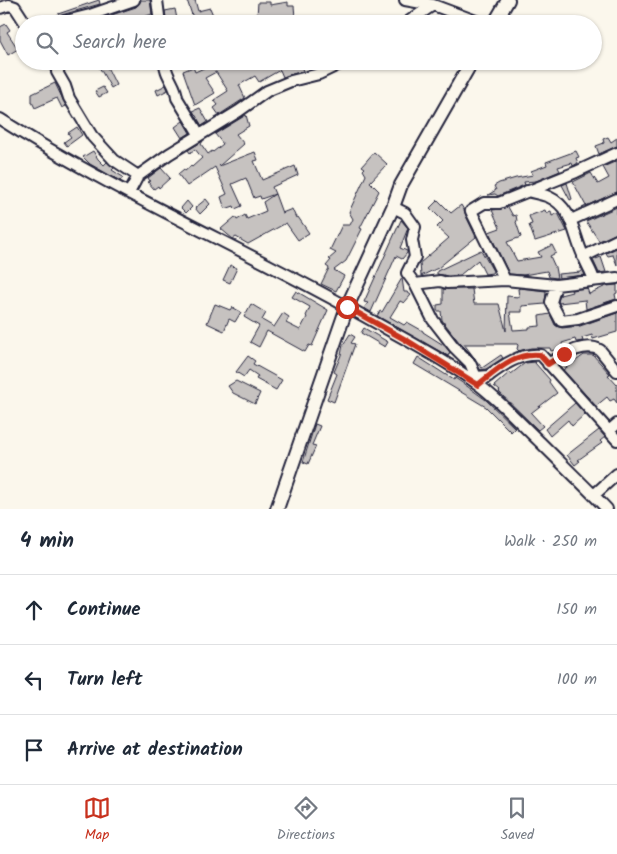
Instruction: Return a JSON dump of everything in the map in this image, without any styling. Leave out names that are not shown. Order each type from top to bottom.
[{"type":"main road","points":[[499,15],[508,0]]},
{"type":"main road","points":[[277,509],[347,307],[401,185],[467,70]]},
{"type":"street","points":[[90,15],[134,0]]},
{"type":"street","points":[[157,0],[159,15]]},
{"type":"street","points":[[406,0],[432,5],[459,15]]},
{"type":"street","points":[[417,15],[432,5]]},
{"type":"street","points":[[0,8],[15,7],[20,15]]},
{"type":"street","points":[[58,70],[57,72],[69,98],[84,124],[114,160],[138,176]]},
{"type":"street","points":[[166,70],[177,93],[177,98],[199,134]]},
{"type":"street","points":[[130,192],[138,176],[199,134],[239,111],[267,91],[327,70]]},
{"type":"street","points":[[1,120],[79,166],[347,307],[406,340],[478,385],[503,406],[606,509]]},
{"type":"street","points":[[504,280],[471,211],[484,203],[499,203],[617,153]]},
{"type":"street","points":[[527,191],[547,196],[564,207],[571,220],[583,256],[594,280]]},
{"type":"street","points":[[571,220],[617,199]]},
{"type":"street","points":[[392,207],[405,213],[415,227],[412,240],[415,257],[407,273],[415,284],[433,320],[454,347],[470,363],[476,377],[488,376]]},
{"type":"street","points":[[583,256],[617,240]]},
{"type":"street","points":[[415,284],[440,281],[504,280],[556,285],[617,278]]},
{"type":"street","points":[[556,285],[551,302],[561,320],[578,319],[617,306]]},
{"type":"street","points":[[548,364],[564,354],[586,347],[596,347],[617,370]]},
{"type":"street","points":[[478,385],[504,364],[529,354],[540,355],[613,428],[617,440]]},
{"type":"street","points":[[594,495],[617,474]]},
{"type":"building","points":[[99,0],[100,4],[62,15],[58,14]]},
{"type":"building","points":[[141,0],[150,0],[152,14],[112,15],[136,7]]},
{"type":"building","points":[[187,0],[195,0],[198,11],[210,8],[213,15],[192,15]]},
{"type":"building","points":[[258,2],[270,2],[270,5],[288,2],[288,6],[294,6],[295,15],[257,15]]},
{"type":"building","points":[[175,9],[176,15],[166,15],[165,11]]},
{"type":"building","points":[[6,24],[10,30],[7,32],[15,44],[15,51],[8,55],[0,40],[0,27]]},
{"type":"building","points":[[101,70],[108,70],[116,85],[111,88]]},
{"type":"building","points":[[194,70],[195,72],[199,70],[280,70],[259,82],[255,76],[239,85],[245,98],[219,115],[214,108],[218,105],[214,100],[228,91],[216,72],[205,78],[215,93],[195,105],[183,71]]},
{"type":"building","points":[[280,70],[303,71],[283,77]]},
{"type":"building","points":[[55,83],[66,106],[62,108],[57,98],[35,108],[32,102],[32,94]]},
{"type":"building","points":[[166,85],[168,90],[158,95],[156,90]]},
{"type":"building","points":[[103,87],[107,93],[99,97],[95,91]]},
{"type":"building","points":[[200,108],[208,122],[202,126],[193,111]]},
{"type":"building","points":[[246,115],[249,126],[236,134],[244,144],[219,166],[255,152],[258,160],[254,161],[262,180],[295,166],[298,175],[272,187],[275,194],[261,199],[260,196],[254,198],[246,178],[232,184],[242,206],[235,209],[234,206],[225,209],[221,197],[227,194],[215,167],[187,186],[178,174],[184,169],[185,171],[192,167],[202,158],[195,149],[190,153],[188,150],[203,141],[201,144],[208,154],[213,152],[223,144],[215,134]]},
{"type":"building","points":[[183,121],[190,133],[182,138],[175,127]]},
{"type":"building","points":[[77,127],[82,135],[67,146],[64,142],[71,137],[68,133]]},
{"type":"building","points":[[608,137],[611,142],[617,138],[617,146],[599,154],[596,146],[604,143],[603,139]]},
{"type":"building","points":[[93,151],[104,165],[107,162],[114,168],[112,170],[123,177],[120,181],[90,164],[83,157]]},
{"type":"building","points":[[576,151],[579,157],[576,158],[578,163],[573,166],[572,163],[558,167],[560,171],[536,181],[524,182],[525,185],[498,196],[495,194],[488,195],[496,190],[494,186],[499,183],[533,175],[531,171],[547,165],[546,162]]},
{"type":"building","points":[[374,152],[387,164],[370,182],[379,191],[346,261],[334,270],[344,276],[336,291],[321,284],[329,268],[326,266],[331,260],[329,259],[336,253],[330,250],[342,225],[350,225],[353,219],[349,212],[366,175],[363,170],[365,168],[362,166]]},
{"type":"building","points":[[617,161],[617,192],[586,206],[573,182],[591,173],[598,184],[609,178],[603,167]]},
{"type":"building","points":[[161,168],[170,178],[159,188],[158,186],[154,189],[148,182],[150,181],[148,178]]},
{"type":"building","points":[[567,183],[572,199],[570,200],[562,185]]},
{"type":"building","points":[[275,194],[282,213],[292,209],[296,218],[298,217],[309,233],[298,240],[286,223],[248,244],[236,237],[233,239],[221,229],[235,217],[237,220],[245,215],[247,219],[266,211],[263,202]]},
{"type":"building","points":[[206,199],[210,204],[200,214],[195,208]]},
{"type":"building","points":[[438,200],[451,213],[461,205],[476,237],[438,268],[421,276],[420,263],[449,238],[437,227],[443,221],[430,208]]},
{"type":"building","points":[[187,201],[192,207],[186,213],[181,208]]},
{"type":"building","points":[[508,207],[513,216],[516,215],[516,222],[521,237],[507,242],[517,261],[541,257],[538,252],[552,245],[556,253],[550,256],[557,278],[549,277],[547,271],[523,275],[509,274],[489,232],[500,228],[492,210]]},
{"type":"building","points":[[617,207],[617,233],[599,241],[586,221]]},
{"type":"building","points":[[545,210],[546,213],[551,211],[552,216],[558,213],[567,231],[535,241],[529,225],[532,224],[529,216]]},
{"type":"building","points":[[401,220],[408,228],[400,248],[407,251],[407,253],[402,259],[396,256],[371,312],[364,308],[368,303],[364,302]]},
{"type":"building","points":[[617,248],[617,265],[613,255],[608,256],[606,253]]},
{"type":"building","points":[[481,250],[493,271],[492,273],[485,274],[478,260],[460,275],[448,276],[437,274],[437,271]]},
{"type":"building","points":[[601,257],[606,272],[599,273],[593,260]]},
{"type":"building","points":[[579,263],[585,275],[559,278],[558,274],[581,272]]},
{"type":"building","points":[[230,265],[237,268],[230,283],[223,280]]},
{"type":"building","points":[[402,278],[404,292],[411,295],[404,303],[400,301],[390,317],[404,325],[407,322],[423,331],[445,346],[450,352],[448,356],[377,316],[380,311],[382,312]]},
{"type":"building","points":[[617,285],[616,299],[586,309],[585,300],[559,303],[558,301],[560,295],[572,292],[571,290],[587,288],[589,294],[606,286]]},
{"type":"building","points":[[520,288],[546,291],[545,304],[522,306],[522,312],[510,312],[513,330],[540,326],[539,316],[550,314],[555,325],[562,328],[580,326],[617,313],[617,332],[593,339],[592,335],[582,338],[583,341],[576,342],[575,339],[562,343],[563,348],[551,351],[550,348],[531,348],[519,351],[517,344],[464,344],[473,356],[442,320],[441,311],[437,311],[437,305],[443,304],[443,289],[472,289],[474,304],[499,304],[506,331],[507,296],[519,297],[518,289]]},
{"type":"building","points":[[296,291],[328,310],[312,346],[309,345],[305,352],[267,331],[259,347],[250,342],[259,326],[244,317],[251,304],[266,313],[262,320],[274,327],[283,313],[289,317],[286,323],[300,330],[310,307],[292,297]]},
{"type":"building","points":[[215,304],[230,310],[232,307],[241,312],[235,322],[229,319],[224,331],[207,323]]},
{"type":"building","points":[[364,328],[388,342],[385,347],[361,333]]},
{"type":"building","points":[[350,334],[355,337],[351,343],[355,344],[334,402],[327,399],[337,374],[334,372],[343,345]]},
{"type":"building","points":[[501,355],[503,358],[486,369],[480,370],[476,359],[482,368]]},
{"type":"building","points":[[584,355],[593,355],[610,374],[608,375],[617,385],[617,403],[614,399],[610,401],[607,397],[596,406],[563,370]]},
{"type":"building","points":[[248,356],[255,361],[253,364],[282,380],[276,390],[256,379],[258,376],[249,370],[244,377],[236,372]]},
{"type":"building","points":[[418,357],[454,380],[455,378],[486,400],[515,428],[511,432],[486,407],[414,364]]},
{"type":"building","points":[[536,362],[557,393],[531,413],[543,426],[538,430],[494,386],[510,372],[511,374],[525,363]]},
{"type":"building","points":[[236,381],[260,393],[255,404],[233,393],[228,386]]},
{"type":"building","points":[[575,403],[585,414],[572,426],[568,420],[550,436],[545,429]]},
{"type":"building","points":[[315,424],[320,426],[312,445],[316,446],[308,464],[303,462]]},
{"type":"building","points":[[599,430],[605,437],[600,441],[602,443],[578,460],[580,461],[575,465],[567,455]]},
{"type":"route","points":[[347,307],[406,340],[478,385],[504,364],[529,354],[540,355],[548,364],[564,354]]}]
